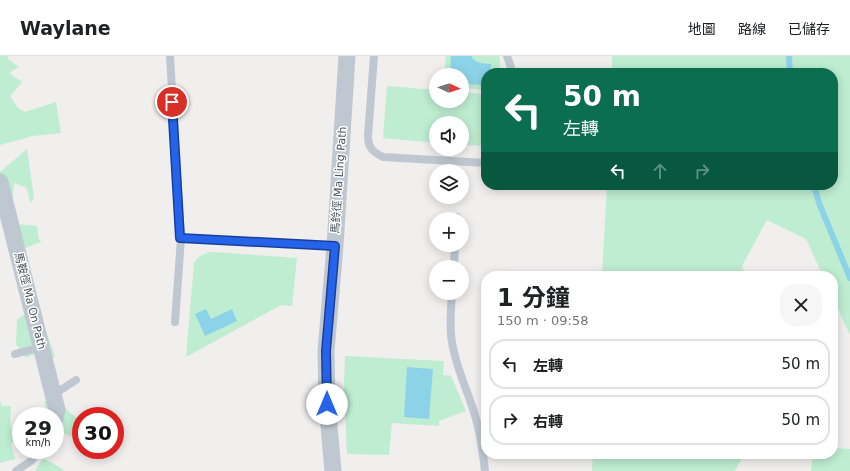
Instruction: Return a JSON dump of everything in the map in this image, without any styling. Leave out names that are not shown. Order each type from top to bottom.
[{"type":"street","name":"馬鈴徑 Ma Ling Path","points":[[333,471],[327,404],[326,351],[335,246],[347,56]]},
{"type":"street","name":"馬鞍徑 Ma On Path","points":[[0,182],[56,407]]},
{"type":"lane","points":[[170,56],[180,238],[175,322]]},
{"type":"lane","points":[[374,56],[368,136],[368,144],[371,150],[383,157],[481,164]]},
{"type":"lane","points":[[507,56],[511,68]]},
{"type":"lane","points":[[180,238],[335,246]]},
{"type":"lane","points":[[451,300],[450,319],[452,342],[456,360],[477,420],[481,438]]},
{"type":"lane","points":[[15,354],[41,347]]},
{"type":"lane","points":[[53,395],[76,380]]},
{"type":"lane","points":[[16,471],[33,459]]},
{"type":"lane","points":[[484,459],[485,471]]},
{"type":"green space","points":[[0,56],[8,56],[8,59],[19,67],[9,73],[22,82],[10,96],[18,108],[25,112],[56,102],[61,133],[33,136],[0,145]]},
{"type":"green space","points":[[446,56],[499,56],[499,68],[481,68],[481,90],[469,89],[469,68],[445,68]]},
{"type":"green space","points":[[612,56],[850,56],[850,335],[838,309],[838,271],[821,271],[806,239],[767,220],[742,266],[744,271],[602,271],[607,190],[838,190],[838,68],[612,68]]},
{"type":"green space","points":[[387,86],[429,89],[429,108],[469,108],[469,93],[481,94],[481,146],[469,145],[469,116],[429,116],[429,142],[383,138]]},
{"type":"green space","points":[[27,149],[34,198],[30,203],[27,188],[14,183],[12,206],[0,216],[0,172]]},
{"type":"green space","points":[[16,224],[37,226],[39,240],[42,241],[26,248]]},
{"type":"green space","points":[[212,252],[297,258],[292,306],[281,305],[186,357],[194,263],[197,258],[206,253]]},
{"type":"green space","points":[[36,307],[41,309],[43,323],[55,356],[49,361],[37,353],[26,358],[16,344],[17,320]]},
{"type":"green space","points":[[345,356],[444,361],[443,375],[451,376],[466,411],[439,421],[439,426],[392,423],[389,455],[347,454],[344,385]]},
{"type":"green space","points":[[0,400],[2,406],[11,406],[10,422],[12,429],[12,459],[15,459],[0,463]]},
{"type":"green space","points":[[44,401],[61,403],[72,414],[72,435],[69,436],[64,432],[64,407],[46,407]]},
{"type":"green space","points":[[838,448],[850,449],[850,471],[811,471],[812,459],[838,459]]},
{"type":"green space","points":[[42,459],[45,459],[64,471],[35,471]]},
{"type":"green space","points":[[593,459],[741,459],[735,471],[592,471]]},
{"type":"water","points":[[451,56],[471,56],[477,62],[491,64],[491,68],[481,68],[481,85],[469,84],[469,68],[450,68]]},
{"type":"water","points":[[206,309],[211,319],[232,309],[237,321],[205,336],[195,314]]},
{"type":"water","points":[[407,367],[433,369],[429,419],[404,417]]},
{"type":"waterway","points":[[789,56],[790,68]]},
{"type":"waterway","points":[[815,190],[819,203],[850,278]]},
{"type":"route","points":[[172,102],[180,238],[335,246],[326,351],[327,404]]}]
